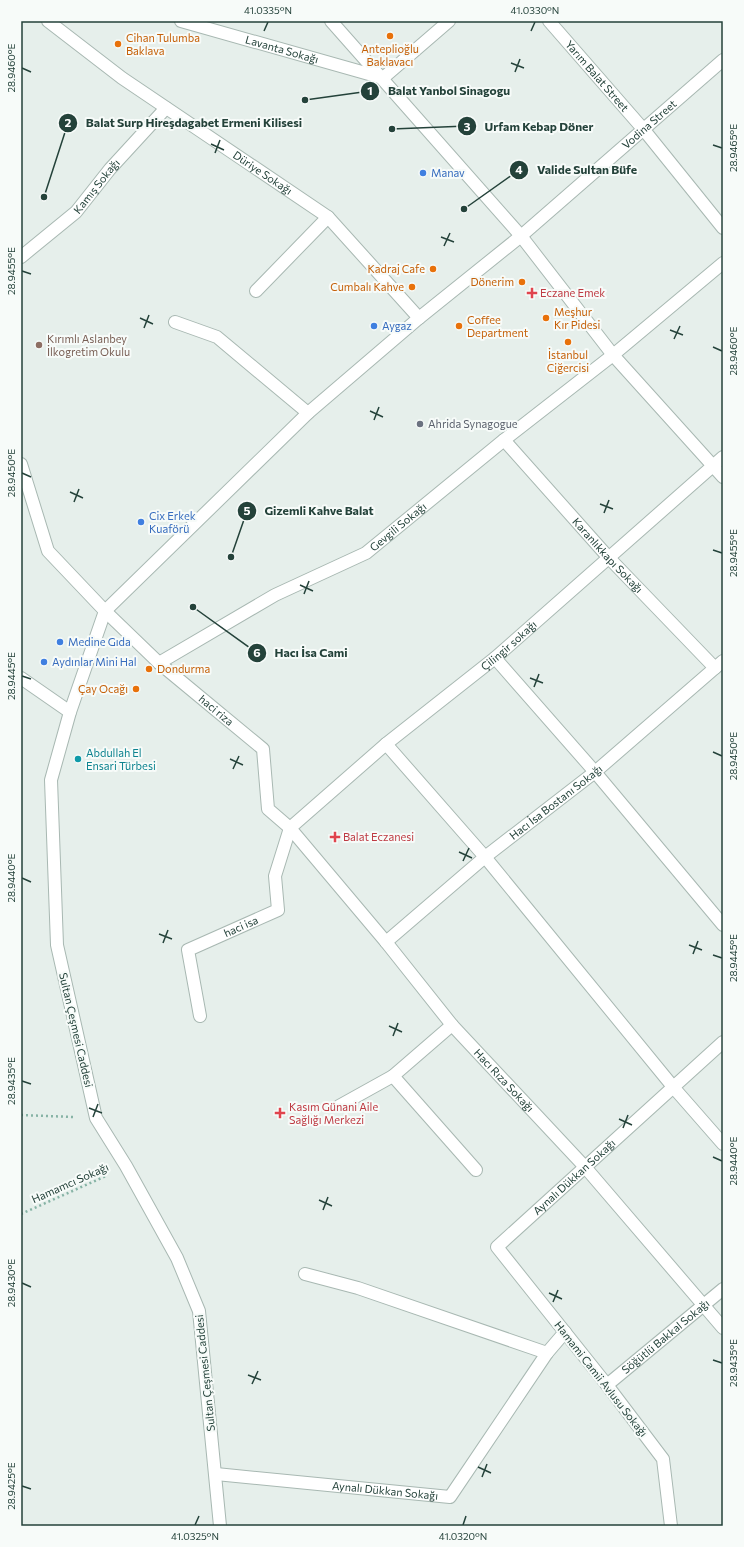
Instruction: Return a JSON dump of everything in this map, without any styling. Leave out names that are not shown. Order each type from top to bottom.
[{"type":"street","name":"Düriye Sokağı","points":[[48,21],[122,78],[328,217],[419,318]]},
{"type":"street","name":"Lavanta Sokağı","points":[[181,21],[383,78]]},
{"type":"street","points":[[331,21],[383,78],[521,236],[614,355],[723,477]]},
{"type":"street","points":[[383,78],[449,21]]},
{"type":"street","name":"Yarım Balat Street","points":[[549,21],[644,130],[723,228]]},
{"type":"street","name":"Vodina Street","points":[[105,611],[308,413],[419,318],[521,236],[722,62]]},
{"type":"street","name":"Kamış Sokağı","points":[[21,257],[76,212],[110,169],[166,108]]},
{"type":"street","points":[[256,291],[328,217]]},
{"type":"street","name":"Gevgili Sokağı","points":[[159,663],[275,595],[366,553],[504,440],[614,355],[723,263]]},
{"type":"street","points":[[175,322],[217,337],[308,413]]},
{"type":"street","name":"Karanlıkkapı Sokağı","points":[[504,440],[609,558],[719,665]]},
{"type":"street","name":"Çilingir sokağı","points":[[290,828],[386,744],[495,658],[723,457]]},
{"type":"street","name":"haci riza","points":[[21,464],[48,551],[105,611],[159,663],[263,749],[268,809],[290,828]]},
{"type":"street","name":"Sultan Çeşmesi Caddesi","points":[[105,611],[70,712],[51,780],[57,945],[96,1118],[126,1166],[176,1258],[199,1311],[220,1526]]},
{"type":"street","points":[[495,658],[595,772],[723,925]]},
{"type":"street","name":"Hacı İsa Bostanı Sokağı","points":[[386,942],[485,857],[595,772],[719,665]]},
{"type":"street","points":[[21,678],[70,712]]},
{"type":"street","points":[[386,744],[485,857],[674,1088],[723,1144]]},
{"type":"street","name":"Hacı Rıza Sokağı","points":[[290,828],[386,942],[452,1025],[585,1167],[723,1328]]},
{"type":"street","name":"haci isa","points":[[200,1016],[188,950],[278,910],[275,876],[290,828]]},
{"type":"street","points":[[339,1106],[393,1076],[452,1025]]},
{"type":"street","name":"Aynalı Dükkan Sokağı","points":[[497,1247],[723,1042]]},
{"type":"street","points":[[393,1076],[476,1170]]},
{"type":"street","name":"Hamami Camii Avlusu Sokağı","points":[[497,1247],[607,1385],[662,1459],[671,1526]]},
{"type":"street","points":[[305,1274],[358,1288],[547,1352]]},
{"type":"street","name":"Söğütlü Bakkal Sokağı","points":[[607,1385],[723,1289]]},
{"type":"street","name":"Aynalı Dükkan Sokağı","points":[[216,1474],[450,1497],[547,1352],[565,1332]]},
{"type":"path","points":[[21,1115],[96,1118]]},
{"type":"path","name":"Hamamcı Sokağı","points":[[21,1214],[126,1166]]},
{"type":"place","name":"Anteplioğlu Baklavacı","points":[[390,36]]},
{"type":"place","name":"Cihan Tulumba Baklava","points":[[118,44]]},
{"type":"place","name":"Balat Yanbol Sinagogu","points":[[305,100]]},
{"type":"place","name":"Urfam Kebap Döner","points":[[392,129]]},
{"type":"place","name":"Manav","points":[[423,173]]},
{"type":"place","name":"Balat Surp Hireşdagabet Ermeni Kilisesi","points":[[44,197]]},
{"type":"place","name":"Valide Sultan Büfe","points":[[464,209]]},
{"type":"place","name":"Kadraj Cafe","points":[[433,269]]},
{"type":"place","name":"Dönerim","points":[[522,282]]},
{"type":"place","name":"Cumbalı Kahve","points":[[412,287]]},
{"type":"place","name":"Eczane Emek","points":[[532,293]]},
{"type":"place","name":"Meşhur Kır Pidesi","points":[[546,318]]},
{"type":"place","name":"Aygaz","points":[[374,326]]},
{"type":"place","name":"Coffee Department","points":[[459,326]]},
{"type":"place","name":"İstanbul Ciğercisi","points":[[568,342]]},
{"type":"place","name":"Kırımlı Aslanbey İlkogretim Okulu","points":[[39,345]]},
{"type":"place","name":"Ahrida Synagogue","points":[[420,424]]},
{"type":"place","name":"Cix Erkek Kuaförü","points":[[141,522]]},
{"type":"place","name":"Gizemli Kahve Balat","points":[[231,557]]},
{"type":"place","name":"Hacı İsa Cami","points":[[193,607]]},
{"type":"place","name":"Medine Gıda","points":[[60,642]]},
{"type":"place","name":"Aydınlar Mini Hal","points":[[44,662]]},
{"type":"place","name":"Dondurma","points":[[149,669]]},
{"type":"place","name":"Çay Ocağı","points":[[136,689]]},
{"type":"place","name":"Abdullah El Ensari Türbesi","points":[[78,759]]},
{"type":"place","name":"Balat Eczanesi","points":[[335,837]]},
{"type":"place","name":"Kasım Günani Aile Sağlığı Merkezi","points":[[280,1113]]}]
